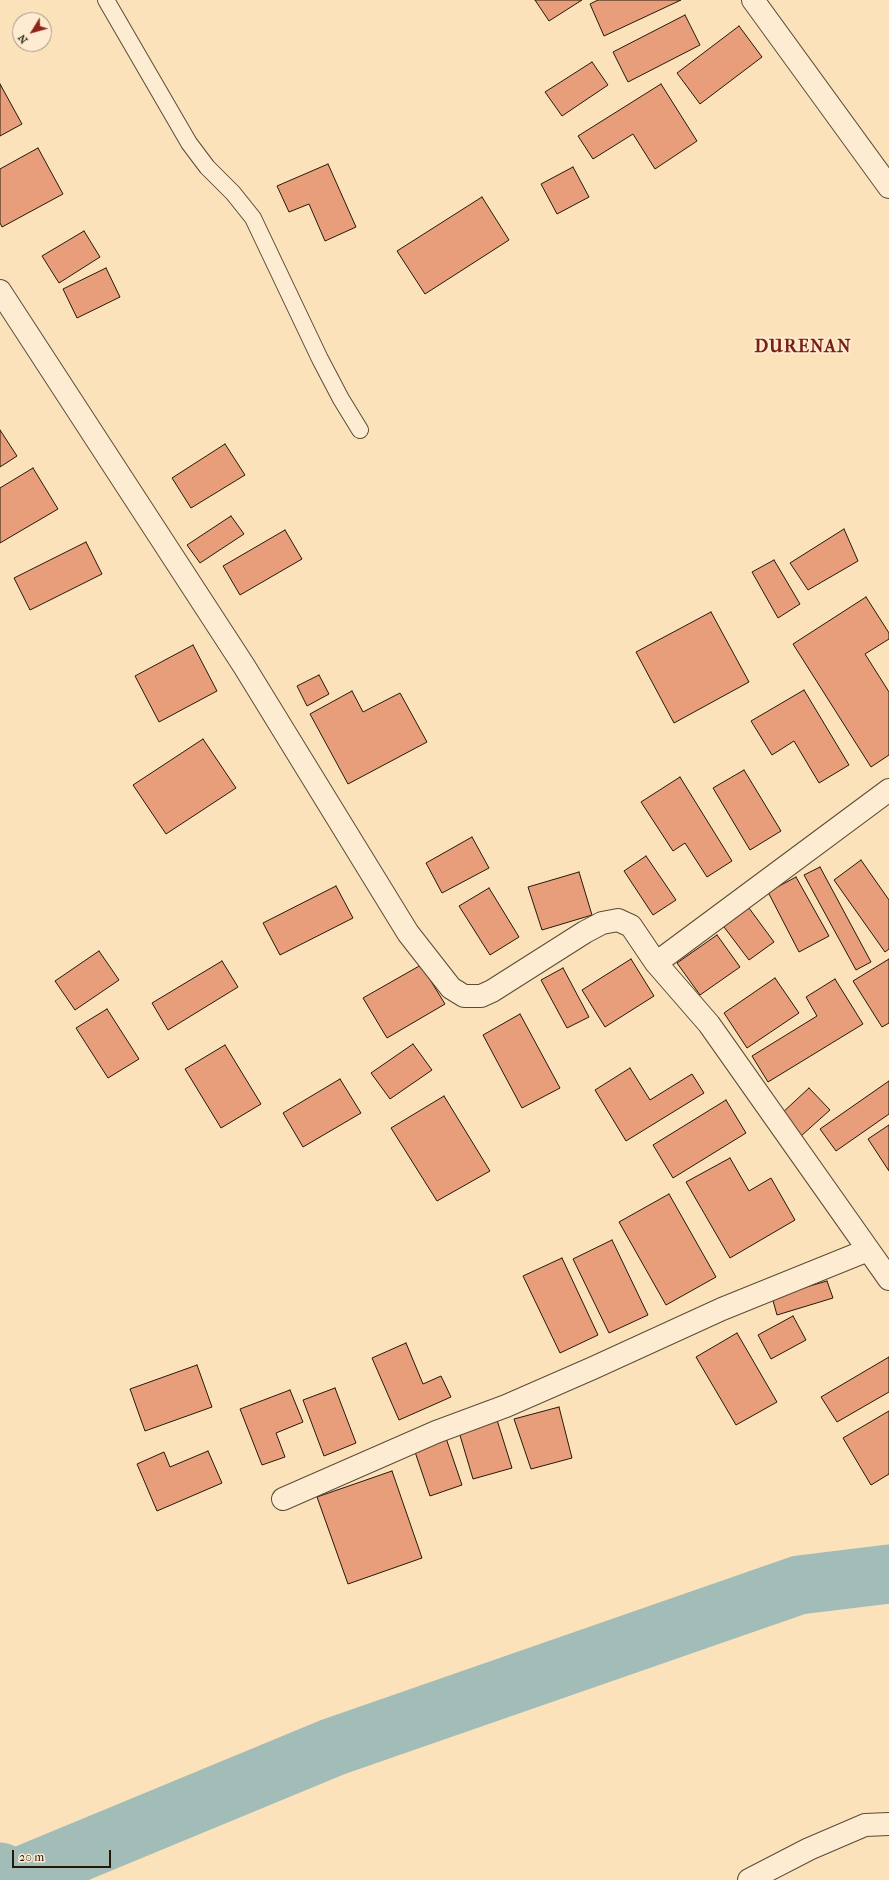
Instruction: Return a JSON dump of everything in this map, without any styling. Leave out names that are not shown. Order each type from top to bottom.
[{"type":"street","points":[[754,0],[889,187]]},
{"type":"street","points":[[0,291],[27,335],[244,666],[408,933],[451,988],[464,996],[481,996],[492,991],[585,932],[602,923],[618,920],[631,926],[656,963],[709,1024],[889,1279]]},
{"type":"street","points":[[656,963],[889,790]]},
{"type":"street","points":[[283,1499],[429,1435],[506,1406],[557,1384],[722,1309],[868,1250]]},
{"type":"street","points":[[749,1880],[809,1849],[865,1825],[889,1824]]},
{"type":"lane","points":[[106,0],[189,143],[207,167],[233,193],[253,218],[320,359],[341,399],[360,430]]},
{"type":"building","points":[[535,0],[582,0],[549,21]]},
{"type":"building","points":[[598,0],[681,0],[604,36],[590,4]]},
{"type":"building","points":[[685,15],[700,45],[628,82],[613,52]]},
{"type":"building","points":[[739,26],[762,57],[700,104],[677,73]]},
{"type":"building","points":[[592,62],[608,85],[562,116],[545,92]]},
{"type":"building","points":[[0,84],[22,124],[0,136]]},
{"type":"building","points":[[661,84],[697,141],[655,169],[633,134],[593,159],[578,136]]},
{"type":"building","points":[[38,148],[63,194],[2,227],[0,223],[0,169]]},
{"type":"building","points":[[328,164],[356,227],[325,241],[309,204],[289,212],[277,186]]},
{"type":"building","points":[[573,167],[589,197],[557,214],[541,184]]},
{"type":"building","points":[[482,197],[509,240],[425,294],[397,251]]},
{"type":"building","points":[[84,231],[100,257],[59,283],[42,256]]},
{"type":"building","points":[[106,268],[120,297],[77,318],[63,289]]},
{"type":"building","points":[[0,430],[17,456],[0,467]]},
{"type":"building","points":[[225,444],[245,475],[191,508],[172,478]]},
{"type":"building","points":[[33,468],[58,509],[0,543],[0,488]]},
{"type":"building","points":[[231,516],[244,534],[200,563],[187,545]]},
{"type":"building","points":[[844,529],[858,561],[808,590],[790,563]]},
{"type":"building","points":[[285,530],[302,559],[240,595],[223,566]]},
{"type":"building","points":[[86,542],[102,574],[30,610],[14,578]]},
{"type":"building","points":[[774,560],[800,604],[778,618],[752,572]]},
{"type":"building","points":[[866,597],[889,633],[889,639],[865,654],[889,692],[889,755],[871,767],[793,644]]},
{"type":"building","points":[[711,612],[749,682],[674,723],[636,652]]},
{"type":"building","points":[[193,645],[217,691],[159,722],[135,676]]},
{"type":"building","points":[[319,675],[329,694],[307,706],[297,686]]},
{"type":"building","points":[[804,690],[849,765],[819,783],[794,741],[772,755],[751,721]]},
{"type":"building","points":[[352,691],[363,712],[400,693],[427,742],[348,784],[310,714]]},
{"type":"building","points":[[203,739],[236,788],[166,834],[133,785]]},
{"type":"building","points":[[744,770],[781,831],[750,850],[713,788]]},
{"type":"building","points":[[680,777],[732,861],[707,877],[685,843],[673,851],[641,802]]},
{"type":"building","points":[[472,837],[489,868],[442,893],[426,863]]},
{"type":"building","points":[[646,856],[676,900],[653,915],[624,871]]},
{"type":"building","points":[[861,860],[889,900],[889,949],[885,952],[834,880]]},
{"type":"building","points":[[820,867],[871,962],[856,970],[804,875]]},
{"type":"building","points":[[579,872],[592,915],[542,930],[528,887]]},
{"type":"building","points":[[796,877],[829,936],[799,952],[768,892]]},
{"type":"building","points":[[336,886],[353,918],[280,955],[263,923]]},
{"type":"building","points":[[489,888],[519,937],[490,955],[459,906]]},
{"type":"building","points":[[746,904],[774,942],[749,960],[721,923]]},
{"type":"building","points":[[717,935],[740,967],[700,995],[677,963]]},
{"type":"building","points":[[99,951],[119,980],[75,1010],[55,981]]},
{"type":"building","points":[[631,959],[654,996],[605,1027],[582,990]]},
{"type":"building","points":[[889,959],[889,1023],[882,1027],[853,981]]},
{"type":"building","points":[[222,961],[238,987],[168,1030],[152,1003]]},
{"type":"building","points":[[421,965],[445,1004],[387,1038],[363,998]]},
{"type":"building","points":[[563,968],[589,1017],[567,1028],[541,980]]},
{"type":"building","points":[[775,978],[799,1013],[747,1048],[724,1013]]},
{"type":"building","points":[[835,979],[863,1024],[768,1082],[752,1056],[817,1016],[806,997]]},
{"type":"building","points":[[107,1009],[139,1059],[108,1078],[76,1028]]},
{"type":"building","points":[[520,1014],[560,1088],[522,1108],[483,1035]]},
{"type":"building","points":[[413,1044],[432,1070],[390,1099],[371,1073]]},
{"type":"building","points":[[225,1045],[261,1104],[221,1128],[185,1069]]},
{"type":"building","points":[[630,1068],[650,1100],[692,1074],[704,1093],[626,1141],[595,1090]]},
{"type":"building","points":[[340,1079],[361,1113],[303,1147],[283,1113]]},
{"type":"building","points":[[889,1081],[889,1114],[836,1151],[820,1129]]},
{"type":"building","points":[[809,1088],[830,1110],[801,1136],[781,1114]]},
{"type":"building","points":[[444,1096],[490,1171],[437,1201],[391,1128]]},
{"type":"building","points":[[726,1100],[746,1133],[673,1178],[653,1145]]},
{"type":"building","points":[[889,1125],[889,1171],[868,1139]]},
{"type":"building","points":[[730,1158],[749,1191],[771,1178],[795,1220],[730,1258],[686,1182]]},
{"type":"building","points":[[669,1194],[716,1277],[666,1305],[619,1222]]},
{"type":"building","points":[[612,1240],[648,1315],[609,1333],[573,1259]]},
{"type":"building","points":[[562,1258],[598,1335],[560,1353],[523,1276]]},
{"type":"building","points":[[827,1281],[833,1298],[777,1315],[772,1297]]},
{"type":"building","points":[[793,1316],[806,1340],[771,1359],[758,1335]]},
{"type":"building","points":[[737,1333],[777,1402],[736,1425],[696,1357]]},
{"type":"building","points":[[406,1343],[423,1384],[441,1376],[451,1397],[399,1420],[372,1358]]},
{"type":"building","points":[[889,1357],[889,1392],[837,1422],[821,1397]]},
{"type":"building","points":[[197,1365],[212,1407],[145,1431],[130,1389]]},
{"type":"building","points":[[335,1388],[356,1443],[324,1456],[303,1400]]},
{"type":"building","points":[[290,1390],[303,1422],[276,1433],[285,1457],[262,1465],[240,1409]]},
{"type":"building","points":[[559,1407],[572,1458],[531,1469],[514,1419]]},
{"type":"building","points":[[889,1411],[889,1474],[871,1485],[843,1438]]},
{"type":"building","points":[[497,1420],[512,1468],[473,1479],[459,1432]]},
{"type":"building","points":[[446,1438],[462,1485],[430,1496],[414,1449]]},
{"type":"building","points":[[208,1451],[222,1483],[157,1511],[137,1464],[164,1452],[170,1467]]},
{"type":"building","points":[[392,1471],[422,1558],[348,1584],[317,1497]]},
{"type":"waterway","points":[[0,1872],[14,1879],[333,1747],[799,1585],[889,1574]]},
{"type":"district","name":"DURENAN","points":[[803,348]]}]
